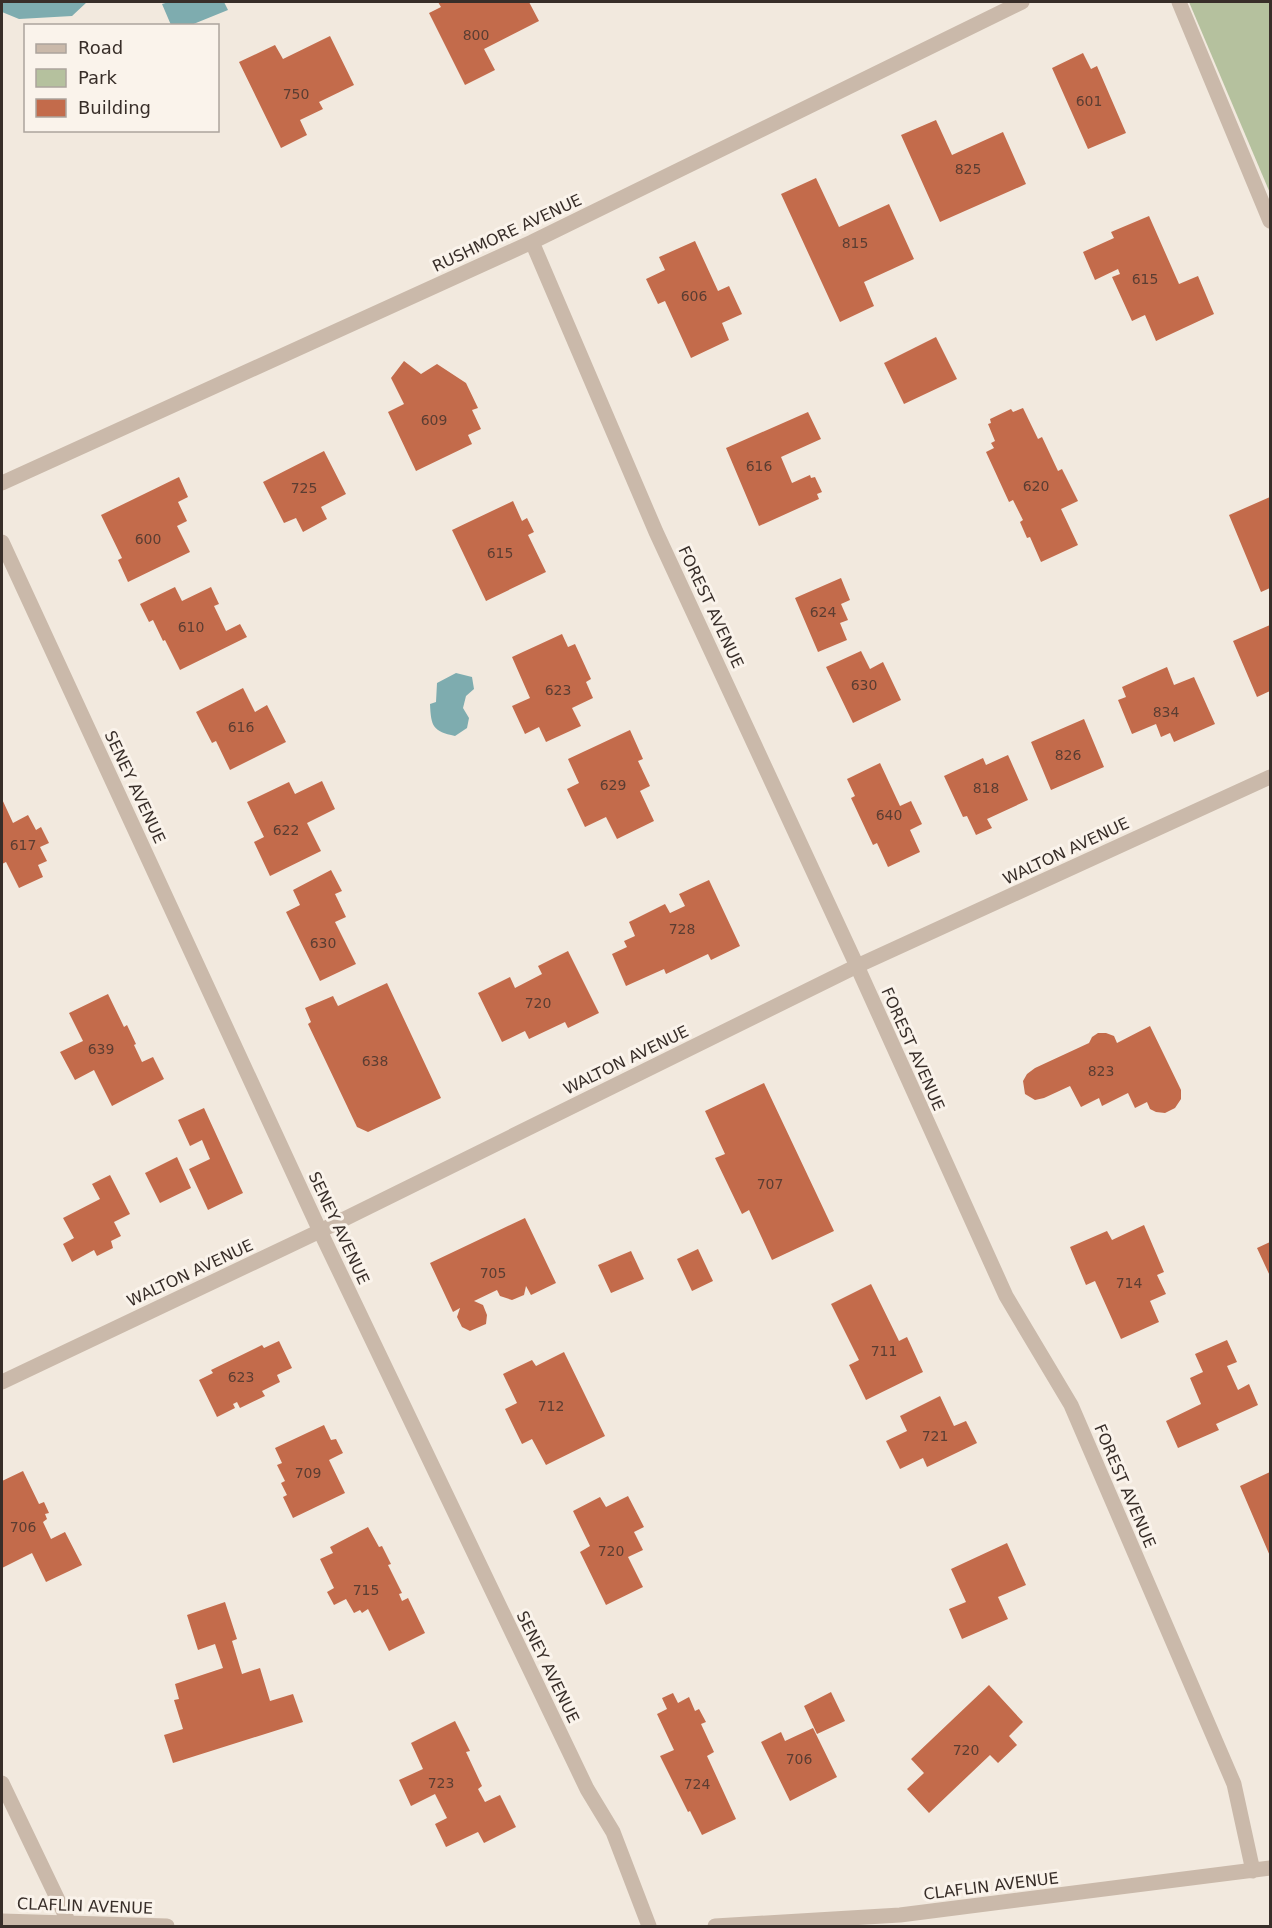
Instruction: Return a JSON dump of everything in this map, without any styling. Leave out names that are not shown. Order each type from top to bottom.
[{"type":"street","name":"RUSHMORE AVENUE","points":[[2,483],[532,242],[1022,2]]},
{"type":"street","points":[[1179,2],[1270,220]]},
{"type":"street","name":"FOREST AVENUE","points":[[532,242],[656,532],[857,966],[1006,1296],[1071,1404],[1234,1784],[1253,1871]]},
{"type":"street","name":"SENEY AVENUE","points":[[2,542],[320,1231],[582,1778],[614,1832],[649,1926]]},
{"type":"street","name":"WALTON AVENUE","points":[[2,1382],[320,1231],[857,966],[1270,777]]},
{"type":"street","points":[[2,1783],[69,1923]]},
{"type":"street","name":"CLAFLIN AVENUE","points":[[715,1926],[900,1915],[1270,1868]]},
{"type":"street","name":"CLAFLIN AVENUE","points":[[2,1921],[167,1926]]},
{"type":"green space","points":[[1189,2],[1270,2],[1270,193]]},
{"type":"water","points":[[2,2],[87,2],[72,16],[19,19],[2,12]]},
{"type":"water","points":[[224,2],[228,10],[193,24],[171,24],[162,4]]},
{"type":"water","points":[[456,673],[472,677],[474,689],[466,696],[463,708],[469,718],[467,728],[455,736],[435,727],[431,718],[430,704],[436,702],[437,683]]},
{"type":"building","points":[[438,2],[529,2],[539,21],[484,49],[495,70],[465,85],[429,13],[441,7]]},
{"type":"building","points":[[330,36],[354,85],[319,102],[323,109],[300,120],[307,135],[281,148],[239,62],[275,45],[283,59]]},
{"type":"building","points":[[1083,53],[1091,69],[1097,66],[1126,133],[1088,149],[1052,68]]},
{"type":"building","points":[[936,120],[952,155],[1003,132],[1026,184],[940,222],[901,135]]},
{"type":"building","points":[[816,178],[839,227],[889,204],[914,259],[864,282],[874,306],[840,322],[781,194]]},
{"type":"building","points":[[1149,216],[1179,284],[1198,276],[1214,314],[1156,341],[1145,315],[1132,321],[1112,277],[1120,274],[1118,269],[1095,280],[1083,252],[1114,238],[1111,232]]},
{"type":"building","points":[[695,241],[718,291],[729,286],[742,314],[722,323],[729,340],[691,358],[665,301],[658,304],[646,279],[665,270],[659,257]]},
{"type":"building","points":[[936,337],[957,379],[904,404],[884,363]]},
{"type":"building","points":[[404,361],[421,374],[437,364],[466,383],[478,408],[472,410],[481,429],[468,435],[472,444],[416,471],[388,412],[404,404],[391,378]]},
{"type":"building","points":[[1023,408],[1038,439],[1042,437],[1058,471],[1062,469],[1078,501],[1061,509],[1078,545],[1041,562],[1030,537],[1027,538],[1020,522],[1023,520],[1013,500],[1009,502],[986,452],[994,448],[991,443],[995,441],[988,424],[991,423],[990,419],[1011,409],[1013,412]]},
{"type":"building","points":[[808,412],[821,439],[781,457],[792,483],[810,475],[811,478],[815,477],[822,492],[817,494],[819,499],[759,526],[726,448]]},
{"type":"building","points":[[324,451],[346,494],[321,507],[327,519],[303,532],[296,518],[284,523],[263,482]]},
{"type":"building","points":[[179,477],[188,497],[178,502],[187,521],[177,526],[190,552],[128,582],[118,560],[122,558],[101,515]]},
{"type":"building","points":[[1270,497],[1270,588],[1261,592],[1229,515]]},
{"type":"building","points":[[513,501],[522,521],[527,518],[534,532],[528,535],[546,572],[486,601],[452,530]]},
{"type":"building","points":[[841,578],[850,600],[841,604],[848,620],[840,623],[847,640],[818,652],[795,598]]},
{"type":"building","points":[[175,587],[182,601],[211,587],[219,604],[214,606],[226,631],[240,624],[247,637],[180,670],[153,620],[149,622],[140,604]]},
{"type":"building","points":[[1270,625],[1270,691],[1257,697],[1233,641]]},
{"type":"building","points":[[562,634],[568,647],[575,644],[591,679],[586,682],[593,698],[572,708],[581,726],[546,742],[539,727],[525,734],[512,706],[530,698],[512,657]]},
{"type":"building","points":[[861,651],[870,669],[883,662],[901,700],[853,723],[826,667]]},
{"type":"building","points":[[1167,667],[1174,685],[1194,677],[1215,724],[1174,742],[1170,733],[1161,737],[1156,724],[1132,734],[1118,700],[1126,697],[1122,687]]},
{"type":"building","points":[[243,688],[255,712],[267,705],[286,742],[230,770],[216,741],[212,743],[196,712]]},
{"type":"building","points":[[1084,719],[1104,767],[1051,790],[1031,742]]},
{"type":"building","points":[[630,730],[643,759],[638,761],[650,786],[640,791],[654,821],[617,839],[606,817],[585,827],[567,789],[579,783],[568,759]]},
{"type":"building","points":[[1008,755],[1028,800],[987,819],[992,828],[976,835],[967,816],[963,817],[944,776],[983,758],[986,765]]},
{"type":"building","points":[[880,763],[900,806],[911,801],[922,824],[910,830],[920,852],[888,867],[877,843],[873,845],[851,798],[855,796],[847,779]]},
{"type":"building","points":[[322,781],[335,809],[307,823],[321,851],[270,876],[254,842],[264,837],[247,802],[289,782],[295,794]]},
{"type":"building","points":[[2,799],[13,823],[28,815],[36,830],[41,827],[49,843],[40,847],[47,861],[38,865],[43,877],[19,888],[6,862],[2,864]]},
{"type":"building","points":[[331,870],[342,891],[335,894],[346,917],[335,922],[356,964],[320,981],[286,912],[300,905],[293,890]]},
{"type":"building","points":[[709,880],[740,946],[711,960],[708,954],[666,974],[664,969],[626,986],[612,954],[627,947],[624,941],[635,936],[629,922],[665,904],[670,913],[685,906],[679,894]]},
{"type":"building","points":[[568,951],[599,1013],[568,1028],[565,1022],[529,1039],[525,1031],[502,1042],[478,993],[510,977],[515,988],[542,974],[538,966]]},
{"type":"building","points":[[387,983],[441,1098],[368,1132],[357,1127],[308,1024],[311,1022],[305,1008],[333,996],[338,1006]]},
{"type":"building","points":[[108,994],[124,1027],[127,1025],[142,1062],[153,1057],[164,1079],[112,1106],[94,1070],[75,1080],[60,1052],[83,1041],[69,1013]]},
{"type":"building","points":[[1150,1026],[1181,1090],[1181,1099],[1175,1108],[1165,1113],[1156,1112],[1150,1109],[1147,1102],[1135,1108],[1128,1093],[1102,1106],[1099,1098],[1081,1107],[1070,1086],[1035,1100],[1025,1094],[1023,1081],[1027,1074],[1089,1043],[1098,1033],[1114,1036],[1117,1043]]},
{"type":"building","points":[[764,1083],[834,1231],[772,1260],[749,1210],[742,1214],[715,1158],[725,1154],[705,1111]]},
{"type":"building","points":[[204,1108],[243,1193],[208,1210],[189,1169],[210,1159],[202,1140],[190,1146],[178,1120]]},
{"type":"building","points":[[177,1157],[191,1188],[160,1203],[145,1173]]},
{"type":"building","points":[[110,1175],[130,1214],[114,1222],[121,1236],[111,1241],[113,1248],[97,1256],[94,1250],[72,1262],[63,1244],[74,1238],[63,1218],[100,1199],[92,1184]]},
{"type":"building","points":[[525,1218],[556,1283],[531,1295],[526,1286],[524,1295],[512,1300],[500,1296],[497,1290],[474,1301],[483,1305],[487,1315],[486,1324],[470,1331],[462,1327],[457,1317],[460,1308],[453,1312],[430,1263]]},
{"type":"building","points":[[1144,1225],[1164,1272],[1157,1275],[1166,1294],[1150,1301],[1159,1322],[1121,1339],[1095,1281],[1086,1285],[1070,1247],[1107,1231],[1112,1240]]},
{"type":"building","points":[[1270,1242],[1270,1276],[1257,1248]]},
{"type":"building","points":[[698,1249],[713,1281],[692,1291],[677,1259]]},
{"type":"building","points":[[631,1251],[644,1279],[611,1293],[598,1265]]},
{"type":"building","points":[[871,1284],[899,1341],[907,1337],[923,1372],[866,1400],[849,1365],[859,1360],[831,1304]]},
{"type":"building","points":[[1227,1340],[1237,1362],[1227,1366],[1238,1390],[1249,1384],[1258,1405],[1216,1424],[1219,1430],[1178,1448],[1166,1421],[1201,1404],[1190,1378],[1203,1372],[1195,1354]]},
{"type":"building","points":[[279,1341],[292,1368],[277,1375],[280,1382],[262,1391],[265,1396],[240,1408],[237,1402],[233,1404],[235,1408],[217,1417],[199,1380],[213,1373],[211,1370],[262,1345],[264,1348]]},
{"type":"building","points":[[564,1352],[605,1436],[546,1465],[532,1439],[522,1444],[505,1409],[517,1403],[503,1374],[532,1360],[536,1366]]},
{"type":"building","points":[[940,1396],[954,1426],[966,1421],[977,1443],[927,1467],[923,1458],[900,1469],[886,1441],[907,1431],[900,1416]]},
{"type":"building","points":[[324,1425],[331,1440],[336,1439],[343,1453],[329,1460],[345,1493],[293,1518],[283,1497],[287,1495],[281,1483],[285,1481],[277,1465],[282,1463],[275,1448]]},
{"type":"building","points":[[23,1471],[39,1504],[44,1502],[49,1513],[45,1514],[47,1519],[43,1522],[51,1539],[65,1532],[82,1565],[46,1582],[32,1553],[2,1568],[2,1481]]},
{"type":"building","points":[[1270,1472],[1270,1556],[1240,1486]]},
{"type":"building","points":[[628,1496],[644,1527],[634,1532],[643,1550],[628,1557],[643,1587],[606,1605],[580,1552],[590,1546],[573,1511],[600,1497],[606,1507]]},
{"type":"building","points":[[368,1527],[379,1547],[382,1546],[391,1564],[388,1565],[402,1593],[399,1594],[402,1601],[408,1598],[425,1633],[389,1651],[368,1609],[362,1613],[360,1610],[354,1613],[346,1599],[334,1605],[327,1592],[334,1588],[320,1559],[333,1553],[330,1547]]},
{"type":"building","points":[[1007,1543],[1026,1585],[998,1597],[1008,1619],[962,1639],[949,1609],[966,1602],[951,1569]]},
{"type":"building","points":[[225,1602],[237,1639],[232,1641],[242,1674],[260,1668],[270,1701],[293,1694],[303,1722],[173,1763],[164,1735],[183,1729],[174,1700],[179,1699],[175,1684],[223,1668],[215,1644],[198,1650],[187,1615]]},
{"type":"building","points":[[989,1685],[1023,1722],[1009,1736],[1017,1745],[998,1763],[990,1755],[929,1813],[907,1789],[924,1773],[911,1759]]},
{"type":"building","points":[[831,1692],[845,1721],[817,1734],[804,1706]]},
{"type":"building","points":[[673,1693],[678,1703],[689,1697],[695,1711],[699,1709],[706,1722],[701,1724],[714,1752],[707,1756],[736,1819],[702,1835],[660,1756],[674,1750],[657,1714],[667,1709],[662,1698]]},
{"type":"building","points":[[455,1721],[470,1751],[466,1752],[482,1786],[478,1789],[485,1802],[500,1795],[516,1827],[484,1843],[478,1832],[446,1847],[435,1824],[447,1818],[435,1794],[411,1806],[399,1780],[423,1769],[411,1743]]},
{"type":"building","points":[[813,1728],[837,1777],[790,1801],[761,1742],[781,1732],[785,1741]]}]
